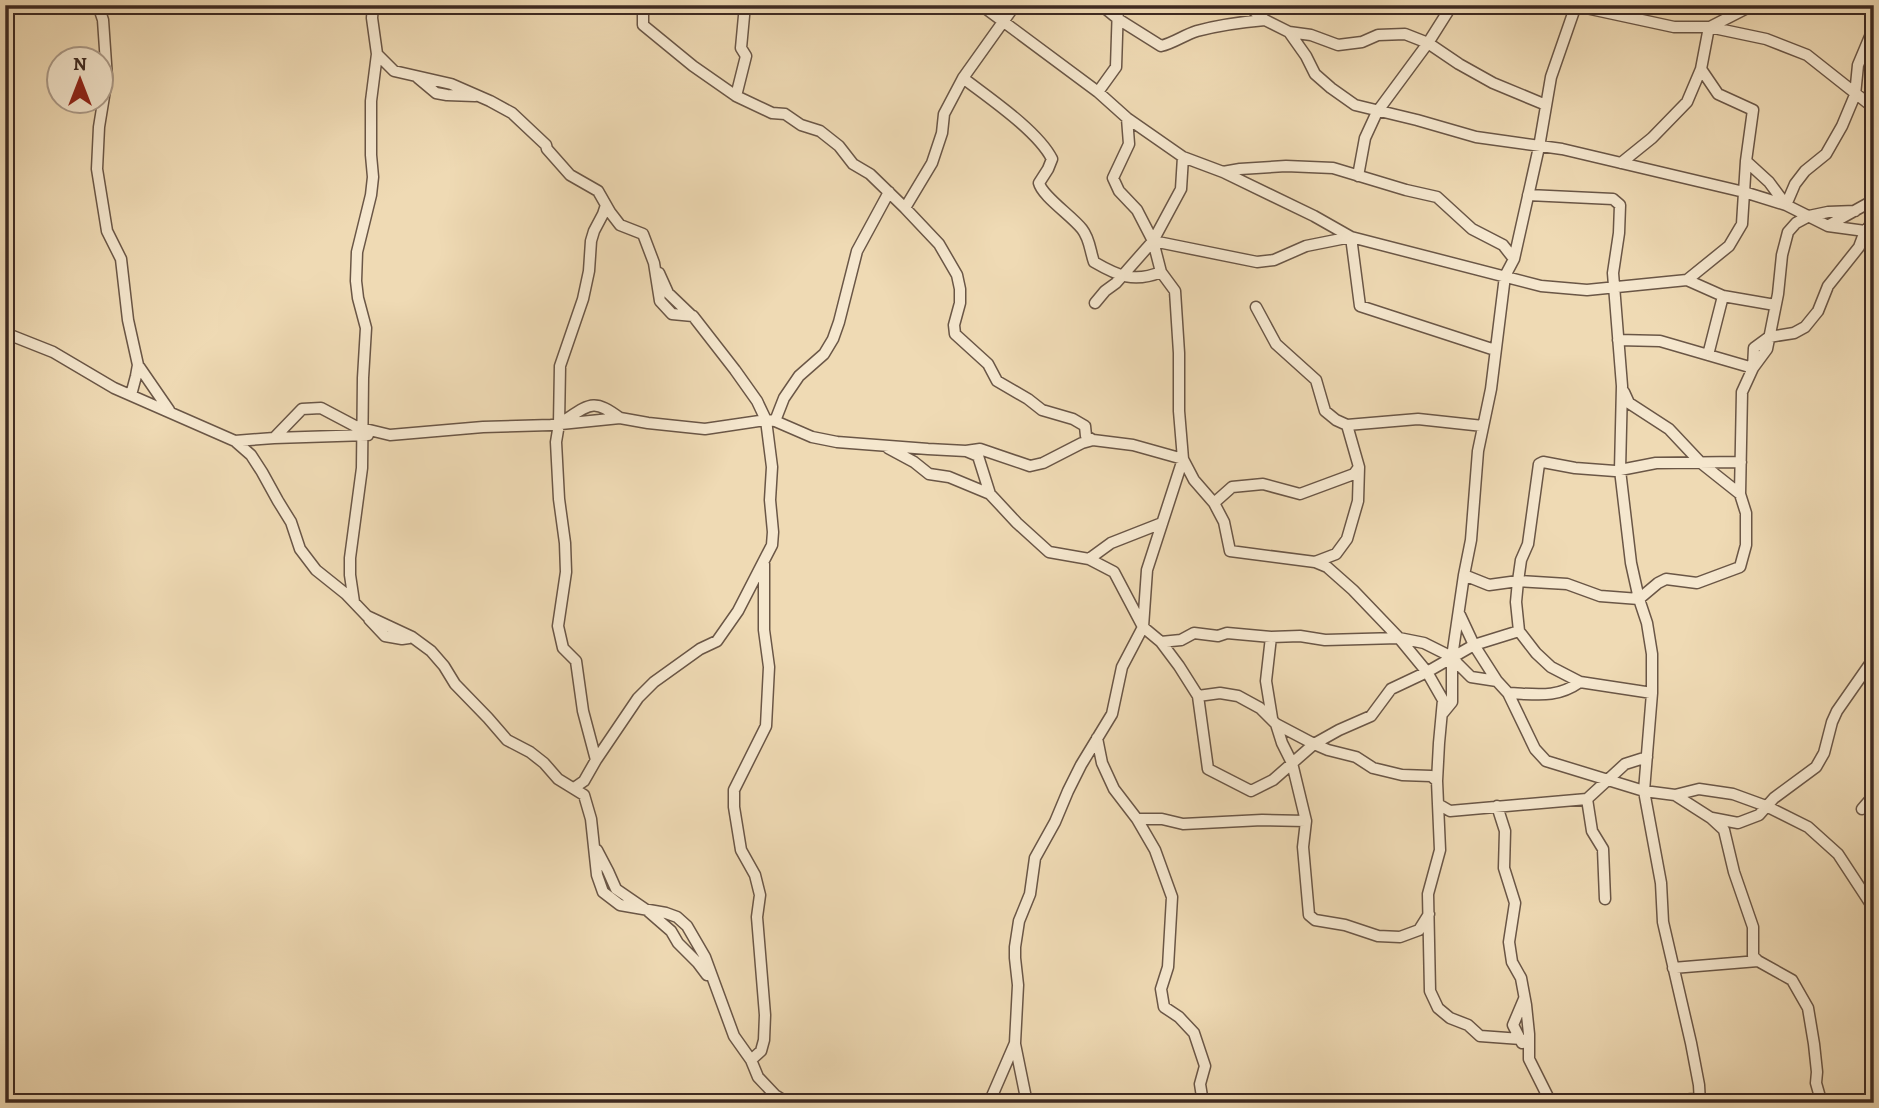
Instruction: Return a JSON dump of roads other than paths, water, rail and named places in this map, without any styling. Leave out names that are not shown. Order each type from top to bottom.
[{"type":"street","points":[[99,5],[103,20],[107,78],[99,127],[97,169],[107,231],[121,258],[128,320],[138,365],[172,413]]},
{"type":"street","points":[[354,603],[350,558],[362,468],[363,349],[366,328],[358,298],[356,272],[357,253],[373,177],[370,155],[370,101],[377,54],[373,5]]},
{"type":"street","points":[[643,5],[643,25],[693,66],[736,96],[772,113],[785,114],[801,125],[820,131],[839,146],[853,163],[889,192],[939,244],[957,275],[960,303],[954,325],[956,334],[988,364],[997,382],[1042,410],[1073,419],[1085,426],[1086,436],[1093,440]]},
{"type":"street","points":[[736,96],[746,56],[741,48],[745,5]]},
{"type":"street","points":[[981,5],[1098,92],[1126,118],[1183,158],[1223,172],[1351,237],[1541,286],[1587,290],[1687,280],[1723,296],[1775,304]]},
{"type":"street","points":[[905,208],[932,163],[942,133],[944,114],[963,78],[1015,5]]},
{"type":"street","points":[[1101,5],[1161,46],[1196,32],[1265,20]]},
{"type":"street","points":[[1098,92],[1116,67],[1118,5]]},
{"type":"street","points":[[1247,5],[1265,20],[1289,33],[1311,35],[1338,44],[1362,42],[1378,35],[1405,34],[1428,43],[1493,83],[1546,105]]},
{"type":"street","points":[[1358,176],[1365,138],[1377,112],[1428,43],[1452,5]]},
{"type":"street","points":[[1709,27],[1753,5]]},
{"type":"street","points":[[1443,713],[1452,702],[1452,657],[1471,540],[1478,451],[1491,389],[1505,276],[1514,259],[1539,147],[1551,77],[1575,6],[1674,27],[1709,27],[1766,39],[1807,55],[1874,108]]},
{"type":"street","points":[[1621,163],[1652,138],[1687,102],[1701,69],[1709,27]]},
{"type":"street","points":[[1786,205],[1795,184],[1805,171],[1826,154],[1842,126],[1855,95],[1858,65],[1874,27]]},
{"type":"street","points":[[1289,33],[1315,74],[1355,106],[1476,137],[1562,149],[1744,192],[1786,205],[1828,226],[1870,233]]},
{"type":"street","points":[[377,54],[394,71],[451,84],[512,113],[546,145],[570,175],[598,191],[620,225],[643,234],[654,263],[660,301],[672,314],[693,316],[736,370],[771,421]]},
{"type":"street","points":[[1840,79],[1858,65]]},
{"type":"street","points":[[1687,280],[1728,246],[1742,224],[1753,110],[1718,94],[1701,69]]},
{"type":"street","points":[[963,78],[1021,123],[1048,151],[1052,159],[1039,183],[1041,190],[1083,230],[1090,243],[1094,262],[1121,276],[1146,278],[1161,272]]},
{"type":"street","points":[[1126,118],[1129,144],[1113,178],[1119,191],[1137,210],[1153,241],[1161,272],[1175,291],[1183,459],[1194,480],[1214,503],[1224,522],[1230,551],[1315,562],[1327,567],[1353,590],[1427,671],[1443,700],[1437,781],[1440,850],[1428,894],[1430,991],[1438,1008],[1450,1018],[1468,1025],[1480,1036],[1521,1039]]},
{"type":"street","points":[[1095,303],[1153,241],[1181,190],[1183,158]]},
{"type":"street","points":[[1746,161],[1769,182],[1786,205]]},
{"type":"street","points":[[1223,172],[1286,166],[1333,169],[1437,197],[1472,229],[1503,245],[1514,259]]},
{"type":"street","points":[[574,788],[584,780],[638,698],[654,682],[699,649],[717,641],[738,611],[772,545],[771,421],[799,376],[824,354],[833,339],[856,251],[889,192]]},
{"type":"street","points":[[1528,195],[1613,199],[1620,205],[1613,273],[1622,386],[1620,470],[1631,563],[1652,654],[1652,693],[1644,791],[1661,883],[1663,922],[1691,1043],[1700,1100],[1662,1103]]},
{"type":"street","points":[[1828,226],[1874,200]]},
{"type":"street","points":[[596,760],[583,711],[576,661],[564,648],[558,626],[566,572],[556,442],[561,366],[583,299],[589,271],[591,241],[606,205]]},
{"type":"street","points":[[1464,575],[1489,585],[1518,581],[1567,584],[1600,596],[1639,599],[1666,579],[1697,583],[1740,567],[1746,545],[1746,513],[1740,494],[1742,392],[1753,368],[1767,349],[1788,232],[1796,223],[1810,216],[1855,211]]},
{"type":"street","points":[[1769,337],[1794,333],[1805,327],[1818,311],[1828,286],[1870,233],[1874,221]]},
{"type":"street","points":[[1153,241],[1257,262],[1274,260],[1306,246],[1351,237]]},
{"type":"street","points":[[1351,237],[1360,306],[1495,350]]},
{"type":"street","points":[[1708,355],[1723,296]]},
{"type":"street","points":[[1256,307],[1276,344],[1316,380],[1325,411],[1336,420],[1347,425],[1418,419],[1483,426]]},
{"type":"street","points":[[5,333],[53,352],[114,388],[235,441],[251,456],[292,522],[300,549],[316,570],[366,616],[412,637],[431,651],[454,684],[507,740],[530,752],[558,779],[584,795],[591,819],[597,875],[603,892],[620,905],[666,913],[677,917],[687,926],[705,957],[734,1036],[751,1060],[758,1077],[775,1095],[788,1103]]},
{"type":"street","points":[[1618,340],[1660,341],[1753,368]]},
{"type":"street","points":[[131,395],[138,365]]},
{"type":"street","points":[[1622,386],[1629,403],[1669,429],[1702,463],[1740,494]]},
{"type":"street","points":[[559,424],[594,404],[604,406],[620,418]]},
{"type":"street","points":[[274,438],[302,409],[321,408],[362,432]]},
{"type":"street","points":[[235,441],[362,432],[390,435],[620,418],[705,429],[771,421],[812,437],[837,442],[966,451],[980,449],[1030,466],[1043,463],[1093,440],[1133,445],[1183,459]]},
{"type":"street","points":[[1315,562],[1336,554],[1347,539],[1358,501],[1359,467],[1347,425]]},
{"type":"street","points":[[885,446],[929,474],[949,477],[990,494],[1049,552],[1088,559],[1114,572],[1143,627],[1161,642],[1198,696],[1208,769],[1251,791],[1273,779],[1314,744],[1371,716],[1391,689],[1474,645],[1519,631]]},
{"type":"street","points":[[966,451],[978,456],[990,494]]},
{"type":"street","points":[[1027,1103],[1015,1043],[1018,985],[1014,958],[1019,921],[1030,894],[1035,858],[1068,791],[1112,714],[1122,667],[1143,627],[1147,570],[1183,459]]},
{"type":"street","points":[[1652,693],[1580,682],[1550,667],[1519,631],[1516,602],[1518,581],[1521,560],[1528,544],[1539,464],[1544,462],[1575,468],[1620,470],[1656,463],[1741,462]]},
{"type":"street","points":[[1214,503],[1232,486],[1263,484],[1300,494],[1354,474],[1359,467]]},
{"type":"street","points":[[1088,559],[1111,543],[1162,523]]},
{"type":"street","points":[[751,1060],[761,1051],[764,1040],[765,1015],[757,917],[760,895],[755,875],[741,850],[734,790],[766,726],[769,667],[765,630],[764,559]]},
{"type":"street","points":[[1460,613],[1474,645],[1508,693],[1535,749],[1546,761],[1644,791],[1675,795],[1699,789],[1733,794],[1766,806],[1808,827],[1838,854],[1874,909]]},
{"type":"street","points":[[1161,642],[1181,640],[1194,633],[1218,636],[1227,633],[1271,637],[1300,636],[1325,640],[1399,638],[1424,643],[1452,657],[1471,677],[1497,681]]},
{"type":"street","points":[[1271,637],[1266,681],[1274,721],[1292,763],[1306,821],[1303,847],[1309,915],[1315,920],[1345,925],[1378,936],[1400,937],[1419,930],[1429,915]]},
{"type":"street","points":[[1711,818],[1738,823],[1759,814],[1816,767],[1824,753],[1837,711],[1874,658]]},
{"type":"street","points":[[1508,693],[1547,695],[1567,691],[1580,682]]},
{"type":"street","points":[[1198,696],[1220,693],[1238,695],[1274,721],[1314,744],[1356,757],[1373,768],[1402,775],[1431,776],[1437,781]]},
{"type":"street","points":[[1097,738],[1102,763],[1114,789],[1137,819],[1155,850],[1172,897],[1168,967],[1161,989],[1164,1007],[1179,1017],[1194,1033],[1205,1066],[1200,1084],[1202,1102]]},
{"type":"street","points":[[1438,803],[1450,811],[1587,799],[1625,764],[1647,757]]},
{"type":"street","points":[[1675,795],[1711,818],[1724,830],[1734,872],[1753,927],[1753,956],[1793,980],[1808,1008],[1817,1072],[1816,1083],[1820,1097],[1828,1103]]},
{"type":"street","points":[[1861,809],[1874,795]]},
{"type":"street","points":[[1587,799],[1592,831],[1603,849],[1605,899]]},
{"type":"street","points":[[1497,806],[1504,831],[1504,868],[1515,903],[1508,942],[1525,998],[1529,1034],[1528,1059]]},
{"type":"street","points":[[1137,819],[1162,819],[1183,824],[1306,821]]},
{"type":"street","points":[[648,911],[671,931],[678,943],[715,984]]},
{"type":"street","points":[[1673,968],[1758,961]]},
{"type":"street","points":[[1525,998],[1513,1026],[1552,1103]]},
{"type":"street","points":[[989,1103],[1015,1043]]}]
